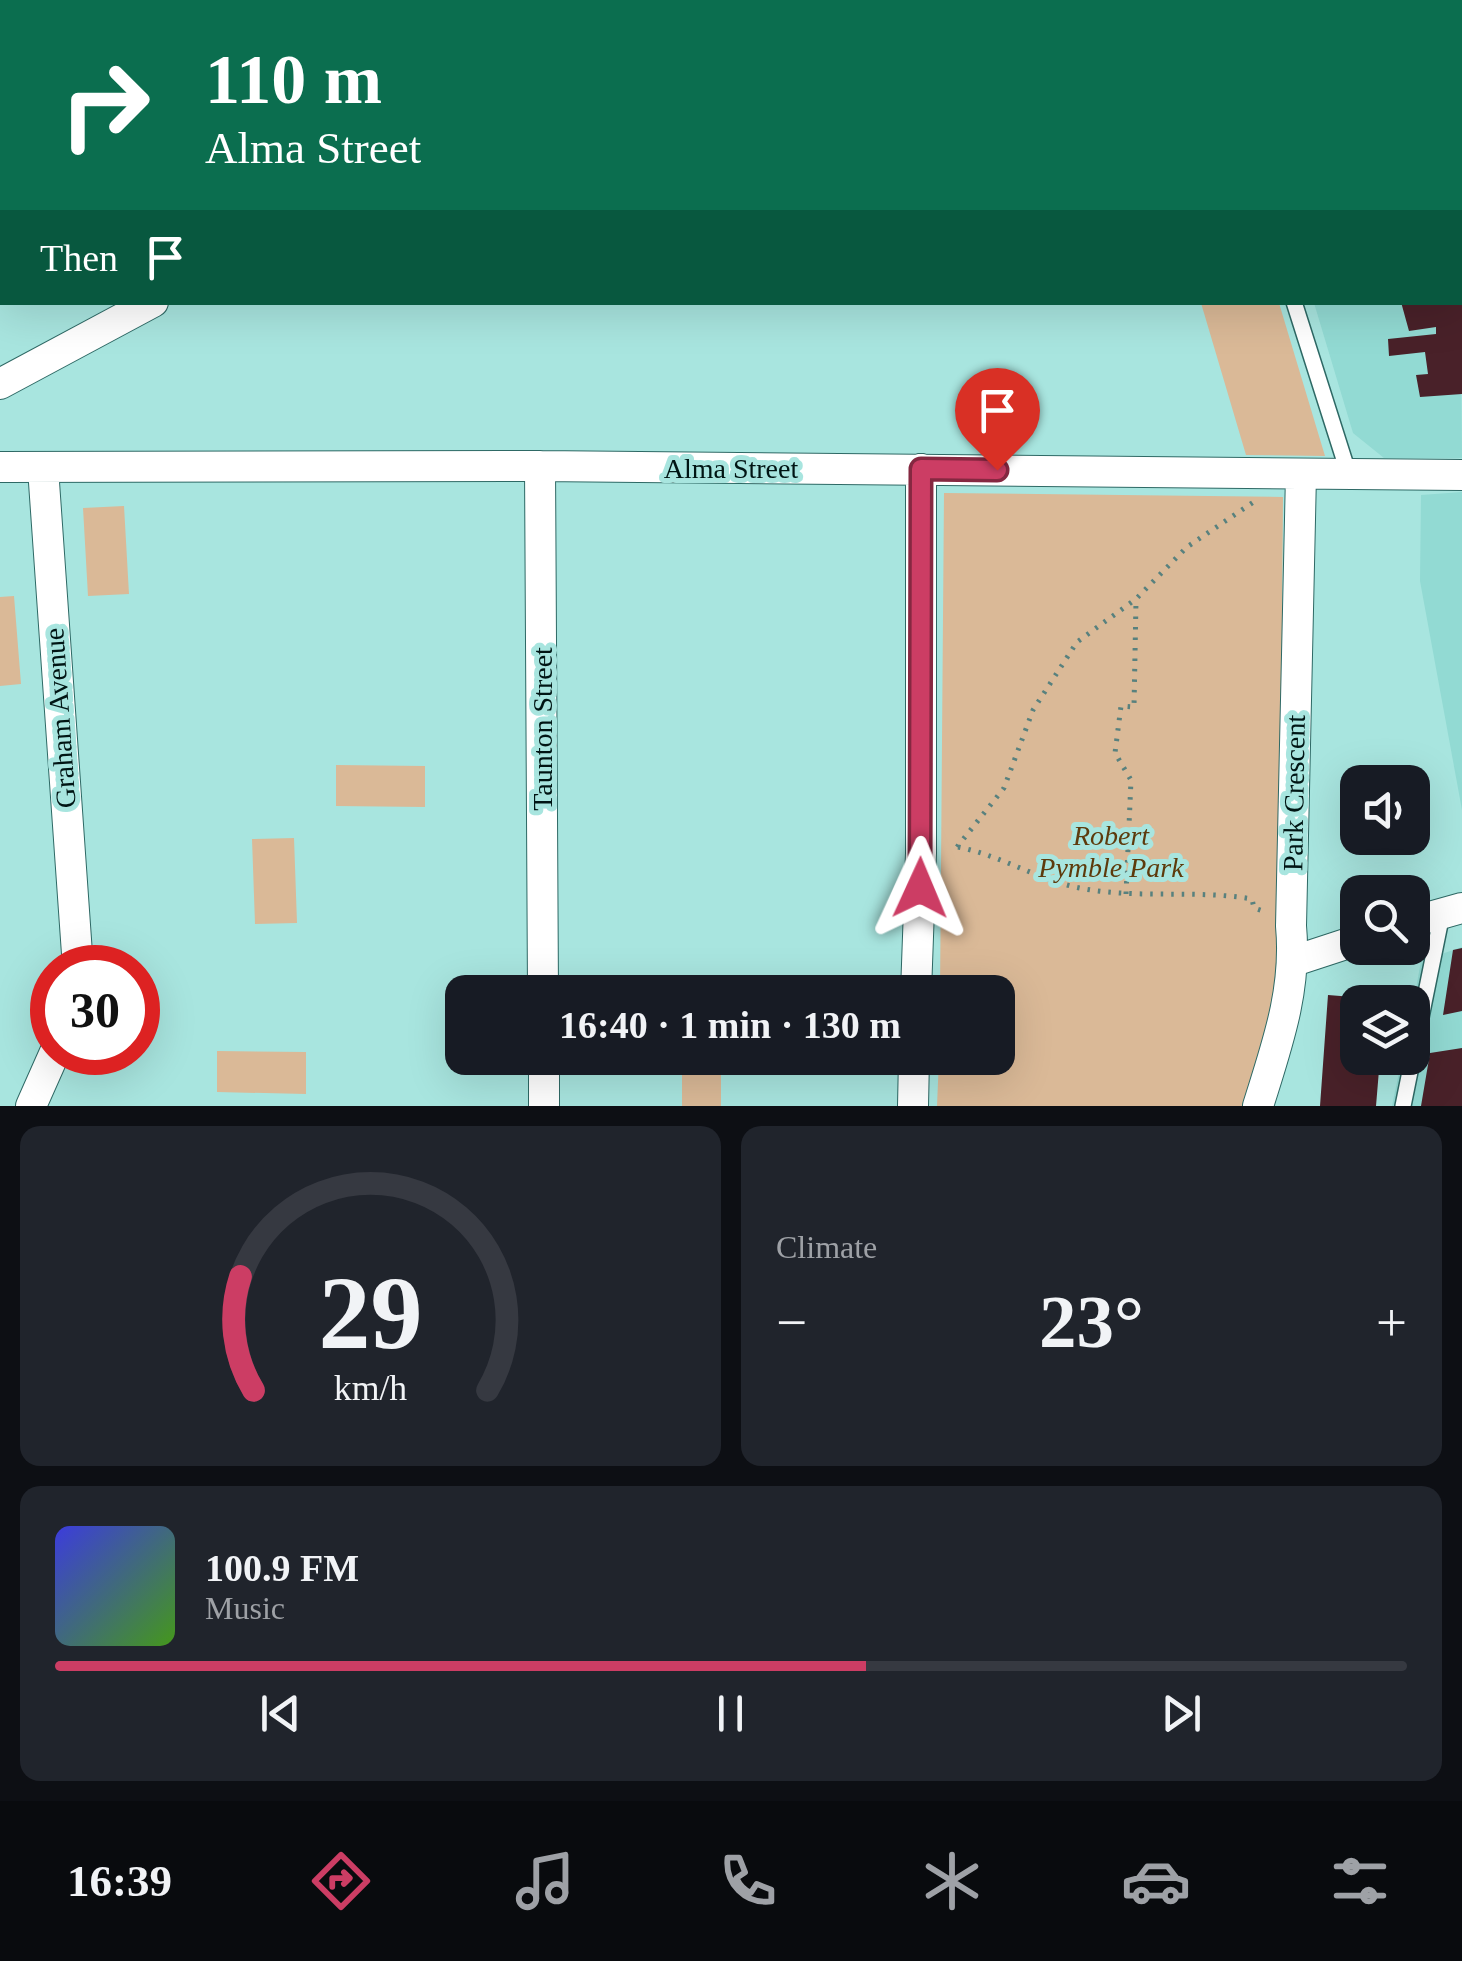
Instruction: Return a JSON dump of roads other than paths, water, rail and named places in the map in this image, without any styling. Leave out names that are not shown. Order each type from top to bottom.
[{"type":"street","points":[[0,384],[147,305]]},
{"type":"street","name":"Alma Street","points":[[0,467],[540,466],[1462,475]]},
{"type":"street","name":"Taunton Street","points":[[540,466],[543,975]]},
{"type":"street","name":"Graham Avenue","points":[[43,468],[76,945]]},
{"type":"street","points":[[916,975],[921,469]]},
{"type":"street","name":"Park Crescent","points":[[1258,1106],[1288,1007],[1294,961],[1291,926],[1301,474]]},
{"type":"street","points":[[1294,961],[1340,946]]},
{"type":"street","points":[[31,1106],[44,1075]]},
{"type":"street","points":[[544,1075],[544,1106]]},
{"type":"street","points":[[913,1106],[914,1075]]},
{"type":"lane","points":[[1295,305],[1349,475]]},
{"type":"lane","points":[[1403,1106],[1452,911]]},
{"type":"park label","name":"Robert Pymble Park","points":[[1111,851]]}]
